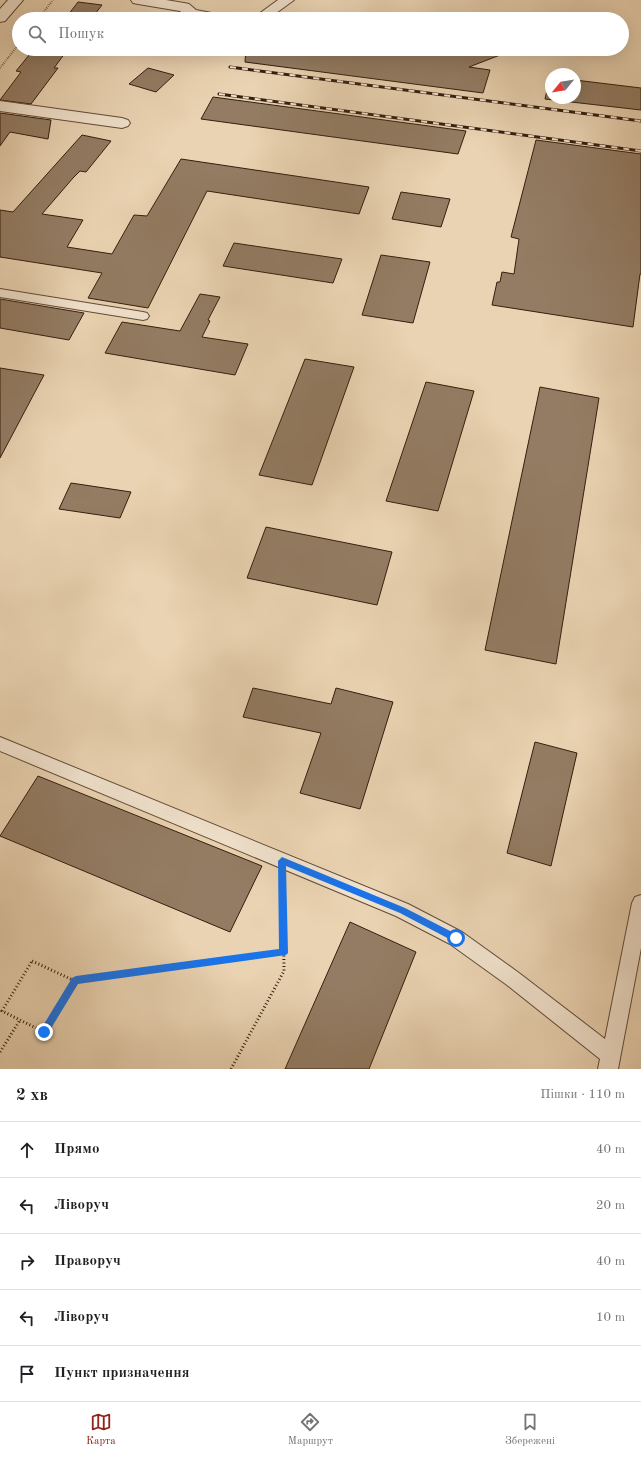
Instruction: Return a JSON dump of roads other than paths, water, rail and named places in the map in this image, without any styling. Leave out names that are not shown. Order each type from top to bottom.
[{"type":"street","points":[[1,15],[16,0]]},
{"type":"street","points":[[138,0],[188,3]]},
{"type":"street","points":[[269,12],[288,0]]},
{"type":"street","points":[[0,106],[122,123]]},
{"type":"lane","points":[[0,293],[143,316]]},
{"type":"lane","points":[[0,744],[402,910],[456,938],[513,979],[609,1062],[641,903]]},
{"type":"railway","points":[[230,67],[641,121]]},
{"type":"railway","points":[[219,94],[641,151]]}]
